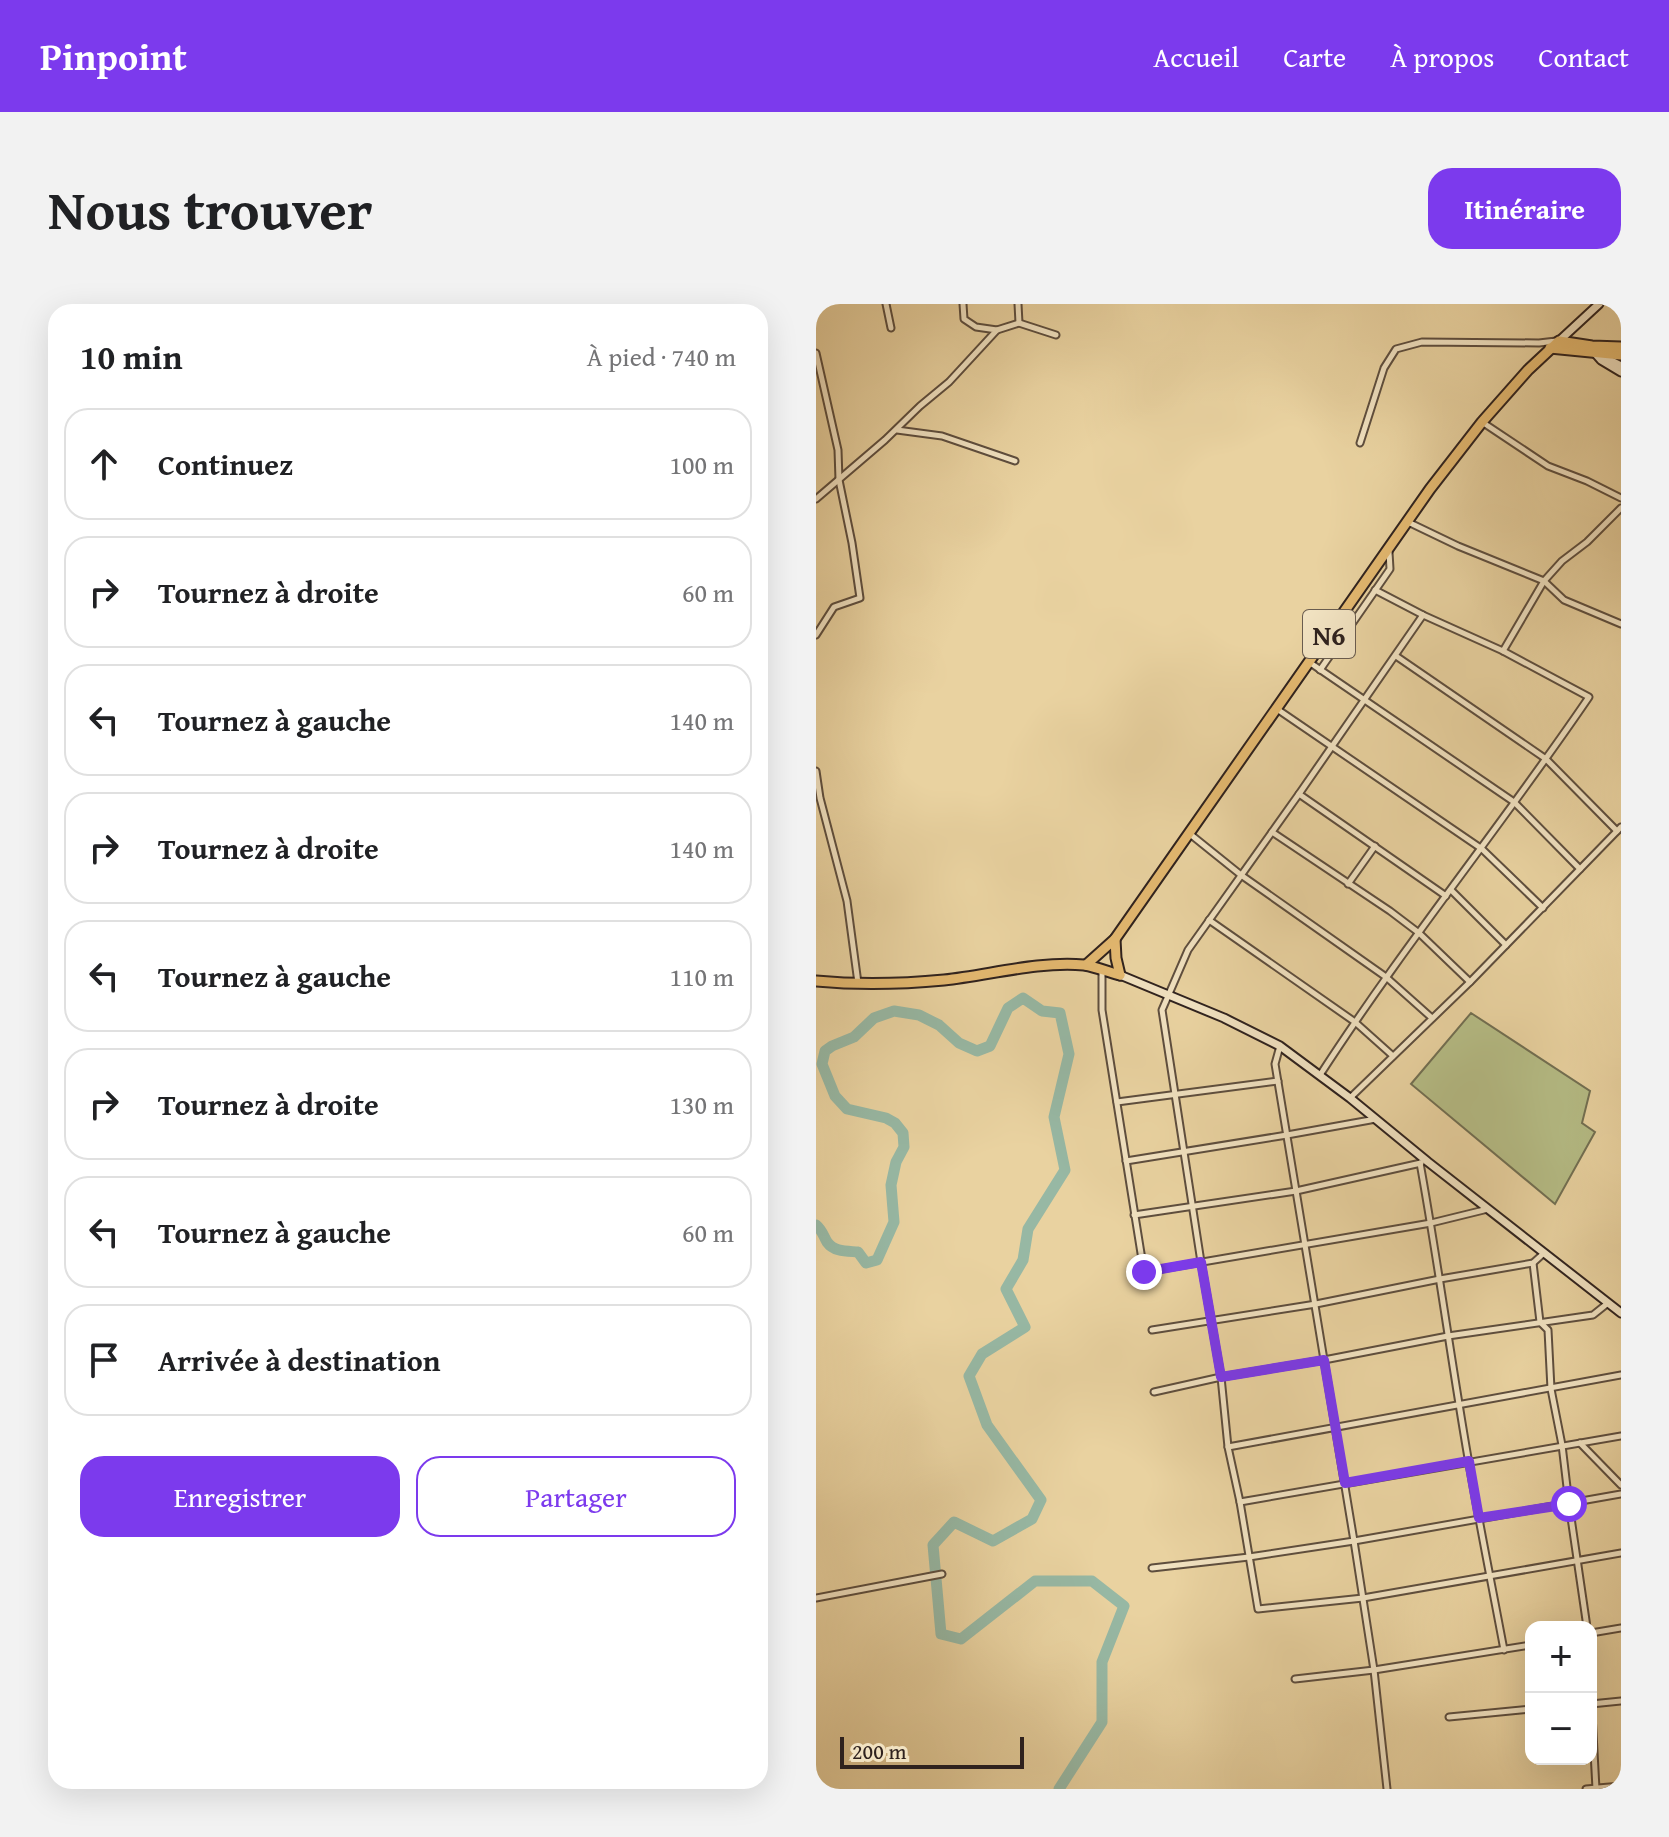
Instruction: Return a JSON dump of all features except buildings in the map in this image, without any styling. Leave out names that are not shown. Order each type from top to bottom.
[{"type":"highway","points":[[1555,344],[1621,355]]},
{"type":"highway","name":"N6","points":[[1086,965],[1115,939],[1430,489],[1482,422],[1555,344]]},
{"type":"highway","points":[[1597,350],[1621,347]]},
{"type":"highway","points":[[816,981],[858,984],[930,981],[1018,969],[1086,965],[1120,975],[1115,939]]},
{"type":"main road","points":[[1555,344],[1599,304]]},
{"type":"main road","points":[[1597,350],[1621,366]]},
{"type":"main road","points":[[1597,350],[1601,360],[1621,372]]},
{"type":"main road","points":[[1120,975],[1224,1018],[1280,1046],[1350,1098],[1424,1162],[1621,1313]]},
{"type":"street","points":[[886,304],[891,328]]},
{"type":"street","points":[[963,304],[964,319],[976,327],[997,330],[1019,323],[1056,335]]},
{"type":"street","points":[[1018,304],[1019,323]]},
{"type":"street","points":[[816,499],[949,382],[997,330]]},
{"type":"street","points":[[1360,443],[1384,368],[1396,349],[1422,342],[1555,344]]},
{"type":"street","points":[[1539,343],[1555,344]]},
{"type":"street","points":[[816,353],[838,450],[839,480],[860,598],[834,607],[816,635]]},
{"type":"street","points":[[1482,422],[1548,466],[1621,498]]},
{"type":"street","points":[[896,430],[942,436],[1015,461]]},
{"type":"street","points":[[1503,651],[1544,581],[1621,508]]},
{"type":"street","points":[[1408,522],[1544,581],[1564,600],[1621,624]]},
{"type":"street","points":[[1320,670],[1390,569],[1388,547]]},
{"type":"street","points":[[1320,1075],[1386,977],[1482,849],[1589,697],[1503,651],[1375,590]]},
{"type":"street","points":[[1423,615],[1188,950],[1162,1010],[1221,1377],[1228,1447],[1258,1609],[1363,1598],[1621,1553]]},
{"type":"street","points":[[1350,1098],[1470,982],[1619,829],[1546,759],[1396,655]]},
{"type":"street","points":[[1309,662],[1514,802],[1580,869]]},
{"type":"street","points":[[1276,708],[1482,849],[1543,908]]},
{"type":"street","points":[[816,771],[847,901],[858,984]]},
{"type":"street","points":[[1299,794],[1448,893],[1506,945]]},
{"type":"street","points":[[1272,832],[1390,911],[1419,933],[1470,982]]},
{"type":"street","points":[[1190,834],[1241,875],[1386,977],[1432,1018]]},
{"type":"street","points":[[1348,884],[1375,846]]},
{"type":"street","points":[[1209,920],[1355,1022],[1393,1056]]},
{"type":"street","points":[[1102,970],[1102,1010],[1144,1272],[1431,1223],[1488,1209]]},
{"type":"street","points":[[1280,1046],[1275,1064],[1363,1598],[1387,1789]]},
{"type":"street","points":[[1117,1102],[1278,1081]]},
{"type":"street","points":[[1126,1161],[1376,1119]]},
{"type":"street","points":[[1134,1215],[1296,1191],[1424,1162],[1459,1405],[1504,1650]]},
{"type":"street","points":[[1152,1330],[1316,1304],[1533,1263],[1544,1253]]},
{"type":"street","points":[[1533,1263],[1540,1322],[1548,1330],[1551,1389],[1562,1445],[1586,1621]]},
{"type":"street","points":[[1154,1392],[1448,1336],[1593,1315],[1608,1302]]},
{"type":"street","points":[[1228,1447],[1621,1375]]},
{"type":"street","points":[[1240,1502],[1621,1436]]},
{"type":"street","points":[[1580,1442],[1621,1485]]},
{"type":"street","points":[[1152,1568],[1354,1541],[1621,1494]]},
{"type":"street","points":[[816,1598],[942,1574]]},
{"type":"street","points":[[1597,1632],[1621,1628]]},
{"type":"street","points":[[1295,1679],[1525,1646]]},
{"type":"street","points":[[1597,1703],[1621,1701]]},
{"type":"street","points":[[1449,1717],[1525,1710]]},
{"type":"street","points":[[1595,1765],[1596,1789]]},
{"type":"street","points":[[1586,1789],[1621,1786]]},
{"type":"green space","points":[[1471,1013],[1590,1091],[1582,1123],[1595,1132],[1555,1204],[1411,1084]]},
{"type":"waterway","points":[[816,1225],[833,1248],[858,1252],[866,1263],[877,1260],[894,1222],[891,1185],[896,1162],[904,1147],[903,1133],[895,1123],[847,1109],[835,1096],[822,1064],[825,1051],[854,1037],[874,1018],[894,1011],[919,1015],[939,1025],[959,1043],[977,1051],[990,1046],[1008,1008],[1023,998],[1042,1011],[1060,1013],[1069,1054],[1054,1117],[1065,1170],[1028,1229],[1023,1260],[1006,1289],[1025,1327],[982,1354],[969,1376],[987,1425],[1041,1500],[1032,1519],[993,1541],[954,1522],[933,1545],[941,1634],[961,1639],[1035,1581],[1092,1581],[1124,1606],[1102,1662],[1102,1722],[1059,1789]]},
{"type":"route","points":[[1144,1272],[1201,1262],[1221,1377],[1324,1360],[1345,1483],[1469,1461],[1479,1518],[1569,1504]]}]
